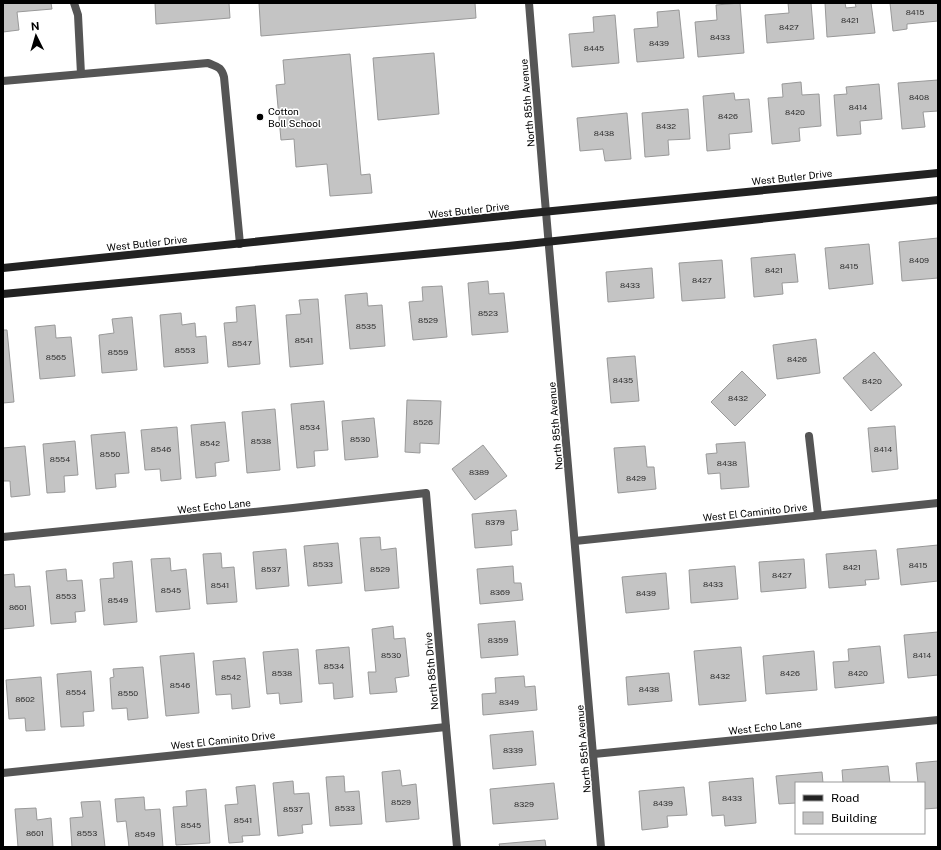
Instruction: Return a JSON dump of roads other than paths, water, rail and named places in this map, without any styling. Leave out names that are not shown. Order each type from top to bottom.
[{"type":"street","points":[[74,3],[78,16],[81,74]]},
{"type":"street","name":"North 85th Avenue","points":[[529,3],[602,847]]},
{"type":"street","points":[[3,81],[208,63],[219,68],[224,77],[240,244]]},
{"type":"street","name":"West Butler Drive","points":[[3,268],[938,173]]},
{"type":"street","points":[[3,294],[549,242],[938,200]]},
{"type":"street","points":[[809,436],[818,515]]},
{"type":"street","name":"West Echo Lane","points":[[3,538],[426,493]]},
{"type":"street","name":"North 85th Drive","points":[[426,493],[457,847]]},
{"type":"street","name":"West El Caminito Drive","points":[[575,541],[938,503]]},
{"type":"street","name":"West Echo Lane","points":[[594,754],[938,720]]},
{"type":"street","name":"West El Caminito Drive","points":[[3,773],[446,727]]},
{"type":"place","name":"Cotton Boll School","points":[[260,117]]}]
